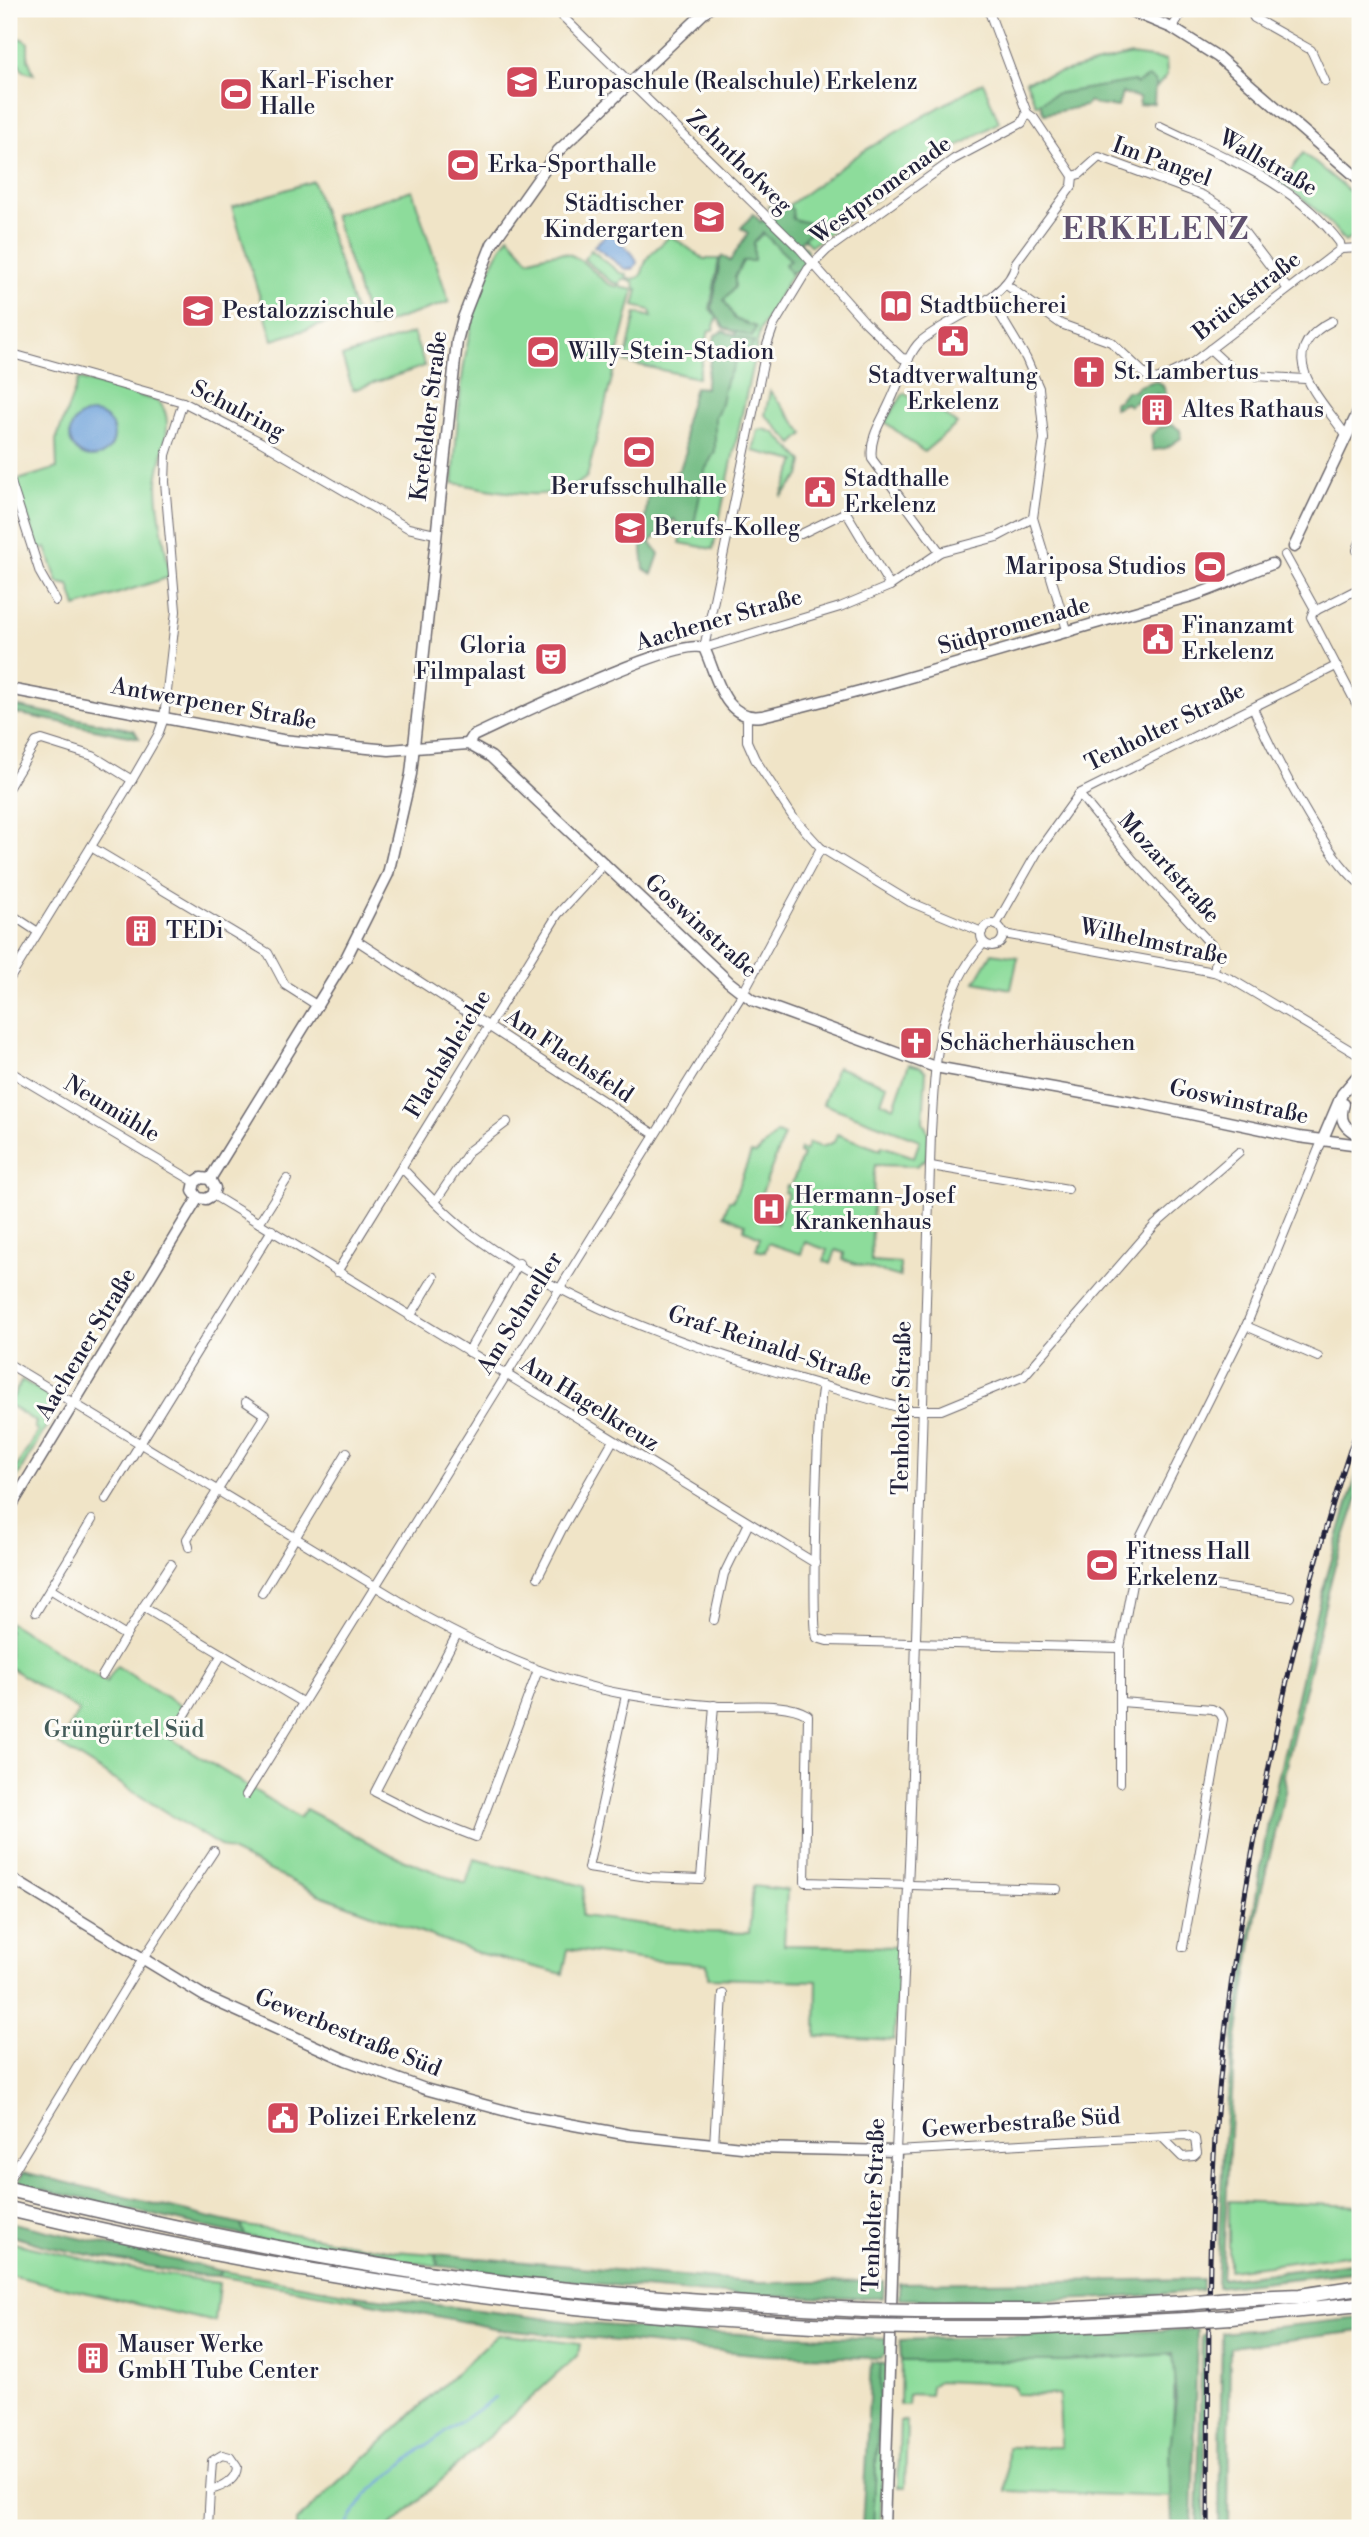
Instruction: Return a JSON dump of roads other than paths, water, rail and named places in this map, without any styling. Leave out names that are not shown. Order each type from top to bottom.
[{"type":"highway","points":[[9,2189],[157,2224],[427,2273],[641,2298],[863,2310],[1040,2311],[1300,2296],[1360,2287]]},
{"type":"highway","points":[[9,2209],[177,2247],[422,2290],[665,2316],[861,2327],[1028,2328],[1231,2317],[1360,2304]]},
{"type":"main road","name":"Krefelder Straße","points":[[356,940],[388,874],[402,819],[413,748],[457,341],[463,318],[492,244],[558,150],[708,9]]},
{"type":"main road","points":[[1126,9],[1172,28],[1225,63],[1360,180]]},
{"type":"main road","points":[[1294,547],[1360,408]]},
{"type":"main road","name":"Südpromenade","points":[[747,717],[851,695],[1068,633],[1188,597],[1272,564]]},
{"type":"main road","name":"Aachener Straße","points":[[413,748],[468,744],[472,736],[644,660],[692,646],[704,648]]},
{"type":"main road","points":[[704,648],[726,699],[737,713],[747,717]]},
{"type":"main road","name":"Antwerpener Straße","points":[[9,689],[282,740],[367,749],[413,748]]},
{"type":"main road","name":"Goswinstraße","points":[[468,744],[491,757],[603,865],[743,993],[774,1008],[935,1067],[1139,1103],[1322,1141],[1360,1145]]},
{"type":"main road","points":[[210,1179],[356,940]]},
{"type":"main road","points":[[1322,1141],[1342,1094],[1360,1073]]},
{"type":"main road","points":[[1342,1094],[1345,1100],[1340,1115],[1343,1123],[1360,1136]]},
{"type":"main road","points":[[204,1177],[210,1179],[215,1188],[213,1195],[206,1199],[198,1198],[193,1191],[195,1182],[204,1177]]},
{"type":"main road","name":"Aachener Straße","points":[[9,1510],[198,1198]]},
{"type":"main road","name":"Gewerbestraße Süd","points":[[9,1877],[206,1997],[344,2059],[409,2084],[478,2105],[593,2130],[714,2145],[896,2151]]},
{"type":"main road","name":"Tenholter Straße","points":[[884,2528],[896,2151]]},
{"type":"street","points":[[555,9],[629,82]]},
{"type":"street","points":[[940,552],[872,459],[872,441],[909,359],[920,341],[990,298],[1005,284],[1013,275],[1016,262],[1072,186],[1073,176],[1034,117],[1027,113],[988,9]]},
{"type":"street","points":[[1172,28],[1184,9]]},
{"type":"street","points":[[1250,9],[1254,18],[1311,50],[1325,81]]},
{"type":"street","name":"Zehnthofweg","points":[[629,82],[814,263],[865,322],[902,358],[909,359]]},
{"type":"street","name":"Westpromenade","points":[[704,648],[767,345],[786,305],[814,263],[878,211],[954,159],[1022,123],[1027,113]]},
{"type":"street","name":"Wallstraße","points":[[1160,126],[1272,182],[1298,199],[1320,216],[1340,243],[1340,249]]},
{"type":"street","name":"Im Pangel","points":[[1073,176],[1080,174],[1098,158],[1202,195],[1239,222],[1287,288]]},
{"type":"street","points":[[1340,249],[1360,248]]},
{"type":"street","name":"Brückstraße","points":[[1005,284],[1061,324],[1111,342],[1149,378],[1157,380],[1179,371],[1210,349],[1340,249]]},
{"type":"street","points":[[990,298],[1026,358],[1040,397],[1044,439],[1033,518],[1068,633]]},
{"type":"street","points":[[1332,321],[1320,327],[1302,349],[1301,363],[1305,379],[1347,436]]},
{"type":"street","points":[[1210,349],[1238,376],[1305,379]]},
{"type":"street","name":"Schulring","points":[[9,353],[183,402],[261,442],[408,528],[435,534]]},
{"type":"street","points":[[9,980],[132,780],[158,735],[164,718],[176,611],[164,482],[168,446],[183,402]]},
{"type":"street","points":[[9,477],[40,573],[56,601]]},
{"type":"street","points":[[801,534],[846,512],[890,586]]},
{"type":"street","name":"Aachener Straße","points":[[704,648],[840,607],[890,586],[940,552],[997,537],[1033,518]]},
{"type":"street","points":[[1360,541],[1357,550],[1360,559]]},
{"type":"street","name":"Südpromenade","points":[[1272,564],[1294,547]]},
{"type":"street","points":[[1285,555],[1316,611]]},
{"type":"street","points":[[1360,588],[1316,611],[1311,617],[1360,712]]},
{"type":"street","name":"Tenholter Straße","points":[[996,925],[1038,851],[1079,794],[1335,667]]},
{"type":"street","points":[[1253,708],[1289,779],[1342,864],[1360,884]]},
{"type":"street","points":[[747,717],[747,741],[755,759],[793,817],[821,848],[909,902],[982,932]]},
{"type":"street","points":[[9,787],[36,742],[42,740],[93,756],[132,780]]},
{"type":"street","name":"Mozartstraße","points":[[1079,794],[1133,860],[1217,951],[1214,972]]},
{"type":"street","points":[[91,847],[268,953],[285,985],[318,1006]]},
{"type":"street","name":"Am Schneller","points":[[246,1795],[743,993],[821,848]]},
{"type":"street","name":"Flachsbleiche","points":[[337,1272],[558,914],[603,865]]},
{"type":"street","points":[[9,913],[38,932]]},
{"type":"street","points":[[996,925],[1003,928],[1004,934],[991,945],[983,944],[980,937],[982,932],[996,925]]},
{"type":"street","name":"Wilhelmstraße","points":[[1004,934],[1214,972],[1243,985],[1360,1056]]},
{"type":"street","name":"Am Flachsfeld","points":[[356,940],[654,1134]]},
{"type":"street","name":"Tenholter Straße","points":[[896,2151],[908,1884],[936,1049],[948,1004],[983,944]]},
{"type":"street","name":"Neumühle","points":[[9,1071],[195,1182]]},
{"type":"street","points":[[435,1202],[470,1150],[507,1122]]},
{"type":"street","points":[[1120,1783],[1120,1648],[1141,1536],[1246,1326],[1322,1141]]},
{"type":"street","name":"Graf-Reinald-Straße","points":[[402,1168],[473,1235],[559,1288],[677,1338],[823,1385],[908,1410],[924,1412],[941,1410],[1024,1376],[1105,1278],[1155,1225],[1239,1152]]},
{"type":"street","points":[[931,1166],[1068,1189]]},
{"type":"street","points":[[259,1223],[287,1179]]},
{"type":"street","name":"Am Hagelkreuz","points":[[213,1195],[612,1442],[815,1563]]},
{"type":"street","points":[[106,1499],[272,1230]]},
{"type":"street","points":[[468,1352],[519,1263]]},
{"type":"street","points":[[410,1317],[434,1277]]},
{"type":"street","points":[[1246,1326],[1318,1357]]},
{"type":"street","points":[[9,1364],[457,1634],[538,1670],[626,1695],[714,1705],[793,1709],[808,1715],[805,1882],[1057,1889]]},
{"type":"street","points":[[823,1385],[815,1563],[814,1624],[817,1638],[827,1641],[1120,1648]]},
{"type":"street","points":[[189,1547],[187,1539],[265,1415],[246,1402]]},
{"type":"street","points":[[538,1577],[612,1442]]},
{"type":"street","points":[[262,1593],[347,1452]]},
{"type":"street","points":[[36,1612],[92,1520]]},
{"type":"street","points":[[713,1619],[724,1574],[748,1525]]},
{"type":"street","points":[[102,1676],[171,1563]]},
{"type":"street","points":[[1135,1574],[1290,1597]]},
{"type":"street","points":[[50,1589],[125,1636]]},
{"type":"street","points":[[143,1607],[302,1702]]},
{"type":"street","points":[[457,1634],[375,1792],[425,1817],[476,1837],[538,1670]]},
{"type":"street","points":[[173,1735],[222,1654]]},
{"type":"street","points":[[626,1695],[588,1868],[648,1877],[701,1879],[714,1705]]},
{"type":"street","points":[[1121,1702],[1212,1709],[1220,1713],[1223,1719],[1183,1947]]},
{"type":"street","points":[[9,2179],[143,1959],[214,1851]]},
{"type":"street","points":[[714,2145],[723,1994]]},
{"type":"street","name":"Gewerbestraße Süd","points":[[896,2151],[1162,2137]]},
{"type":"street","points":[[208,2528],[209,2490],[212,2461],[222,2455],[230,2457],[236,2463],[236,2474],[231,2480],[209,2490]]},
{"type":"water","points":[[608,233],[615,236],[634,255],[637,263],[633,269],[625,269],[594,246]]},
{"type":"water","points":[[92,413],[101,414],[108,419],[113,426],[113,444],[108,451],[101,456],[92,457],[83,456],[76,451],[71,444],[70,435],[71,426],[76,419],[83,414]]},
{"type":"waterway","points":[[344,2528],[366,2495],[417,2452],[496,2397]]},
{"type":"railway","points":[[1208,2528],[1212,2187],[1218,2095],[1240,1921],[1273,1745],[1294,1651],[1330,1512],[1360,1421]]},
{"type":"place","name":"Europaschule (Realschule) Erkelenz","points":[[522,82]]},
{"type":"place","name":"Karl-Fischer Halle","points":[[236,94]]},
{"type":"place","name":"Erka-Sporthalle","points":[[463,165]]},
{"type":"place","name":"Städtischer Kindergarten","points":[[709,217]]},
{"type":"place","name":"Stadtbücherei","points":[[896,306]]},
{"type":"place","name":"Pestalozzischule","points":[[198,311]]},
{"type":"place","name":"Stadtverwaltung Erkelenz","points":[[953,341]]},
{"type":"place","name":"Willy-Stein-Stadion","points":[[543,352]]},
{"type":"place","name":"St. Lambertus","points":[[1089,372]]},
{"type":"place","name":"Altes Rathaus","points":[[1157,410]]},
{"type":"place","name":"Berufsschulhalle","points":[[639,452]]},
{"type":"place","name":"Stadthalle Erkelenz","points":[[820,492]]},
{"type":"place","name":"Berufs-Kolleg","points":[[630,528]]},
{"type":"place","name":"Mariposa Studios","points":[[1210,567]]},
{"type":"place","name":"Finanzamt Erkelenz","points":[[1158,639]]},
{"type":"place","name":"Gloria Filmpalast","points":[[551,659]]},
{"type":"place","name":"TEDi","points":[[141,931]]},
{"type":"place","name":"Schächerhäuschen","points":[[916,1043]]},
{"type":"place","name":"Hermann-Josef Krankenhaus","points":[[769,1209]]},
{"type":"place","name":"Fitness Hall Erkelenz","points":[[1102,1565]]},
{"type":"place","name":"Polizei Erkelenz","points":[[283,2118]]},
{"type":"place","name":"Mauser Werke GmbH Tube Center","points":[[93,2358]]},
{"type":"district","name":"ERKELENZ","points":[[1156,230]]},
{"type":"park label","name":"Grüngürtel Süd","points":[[124,1730]]}]
